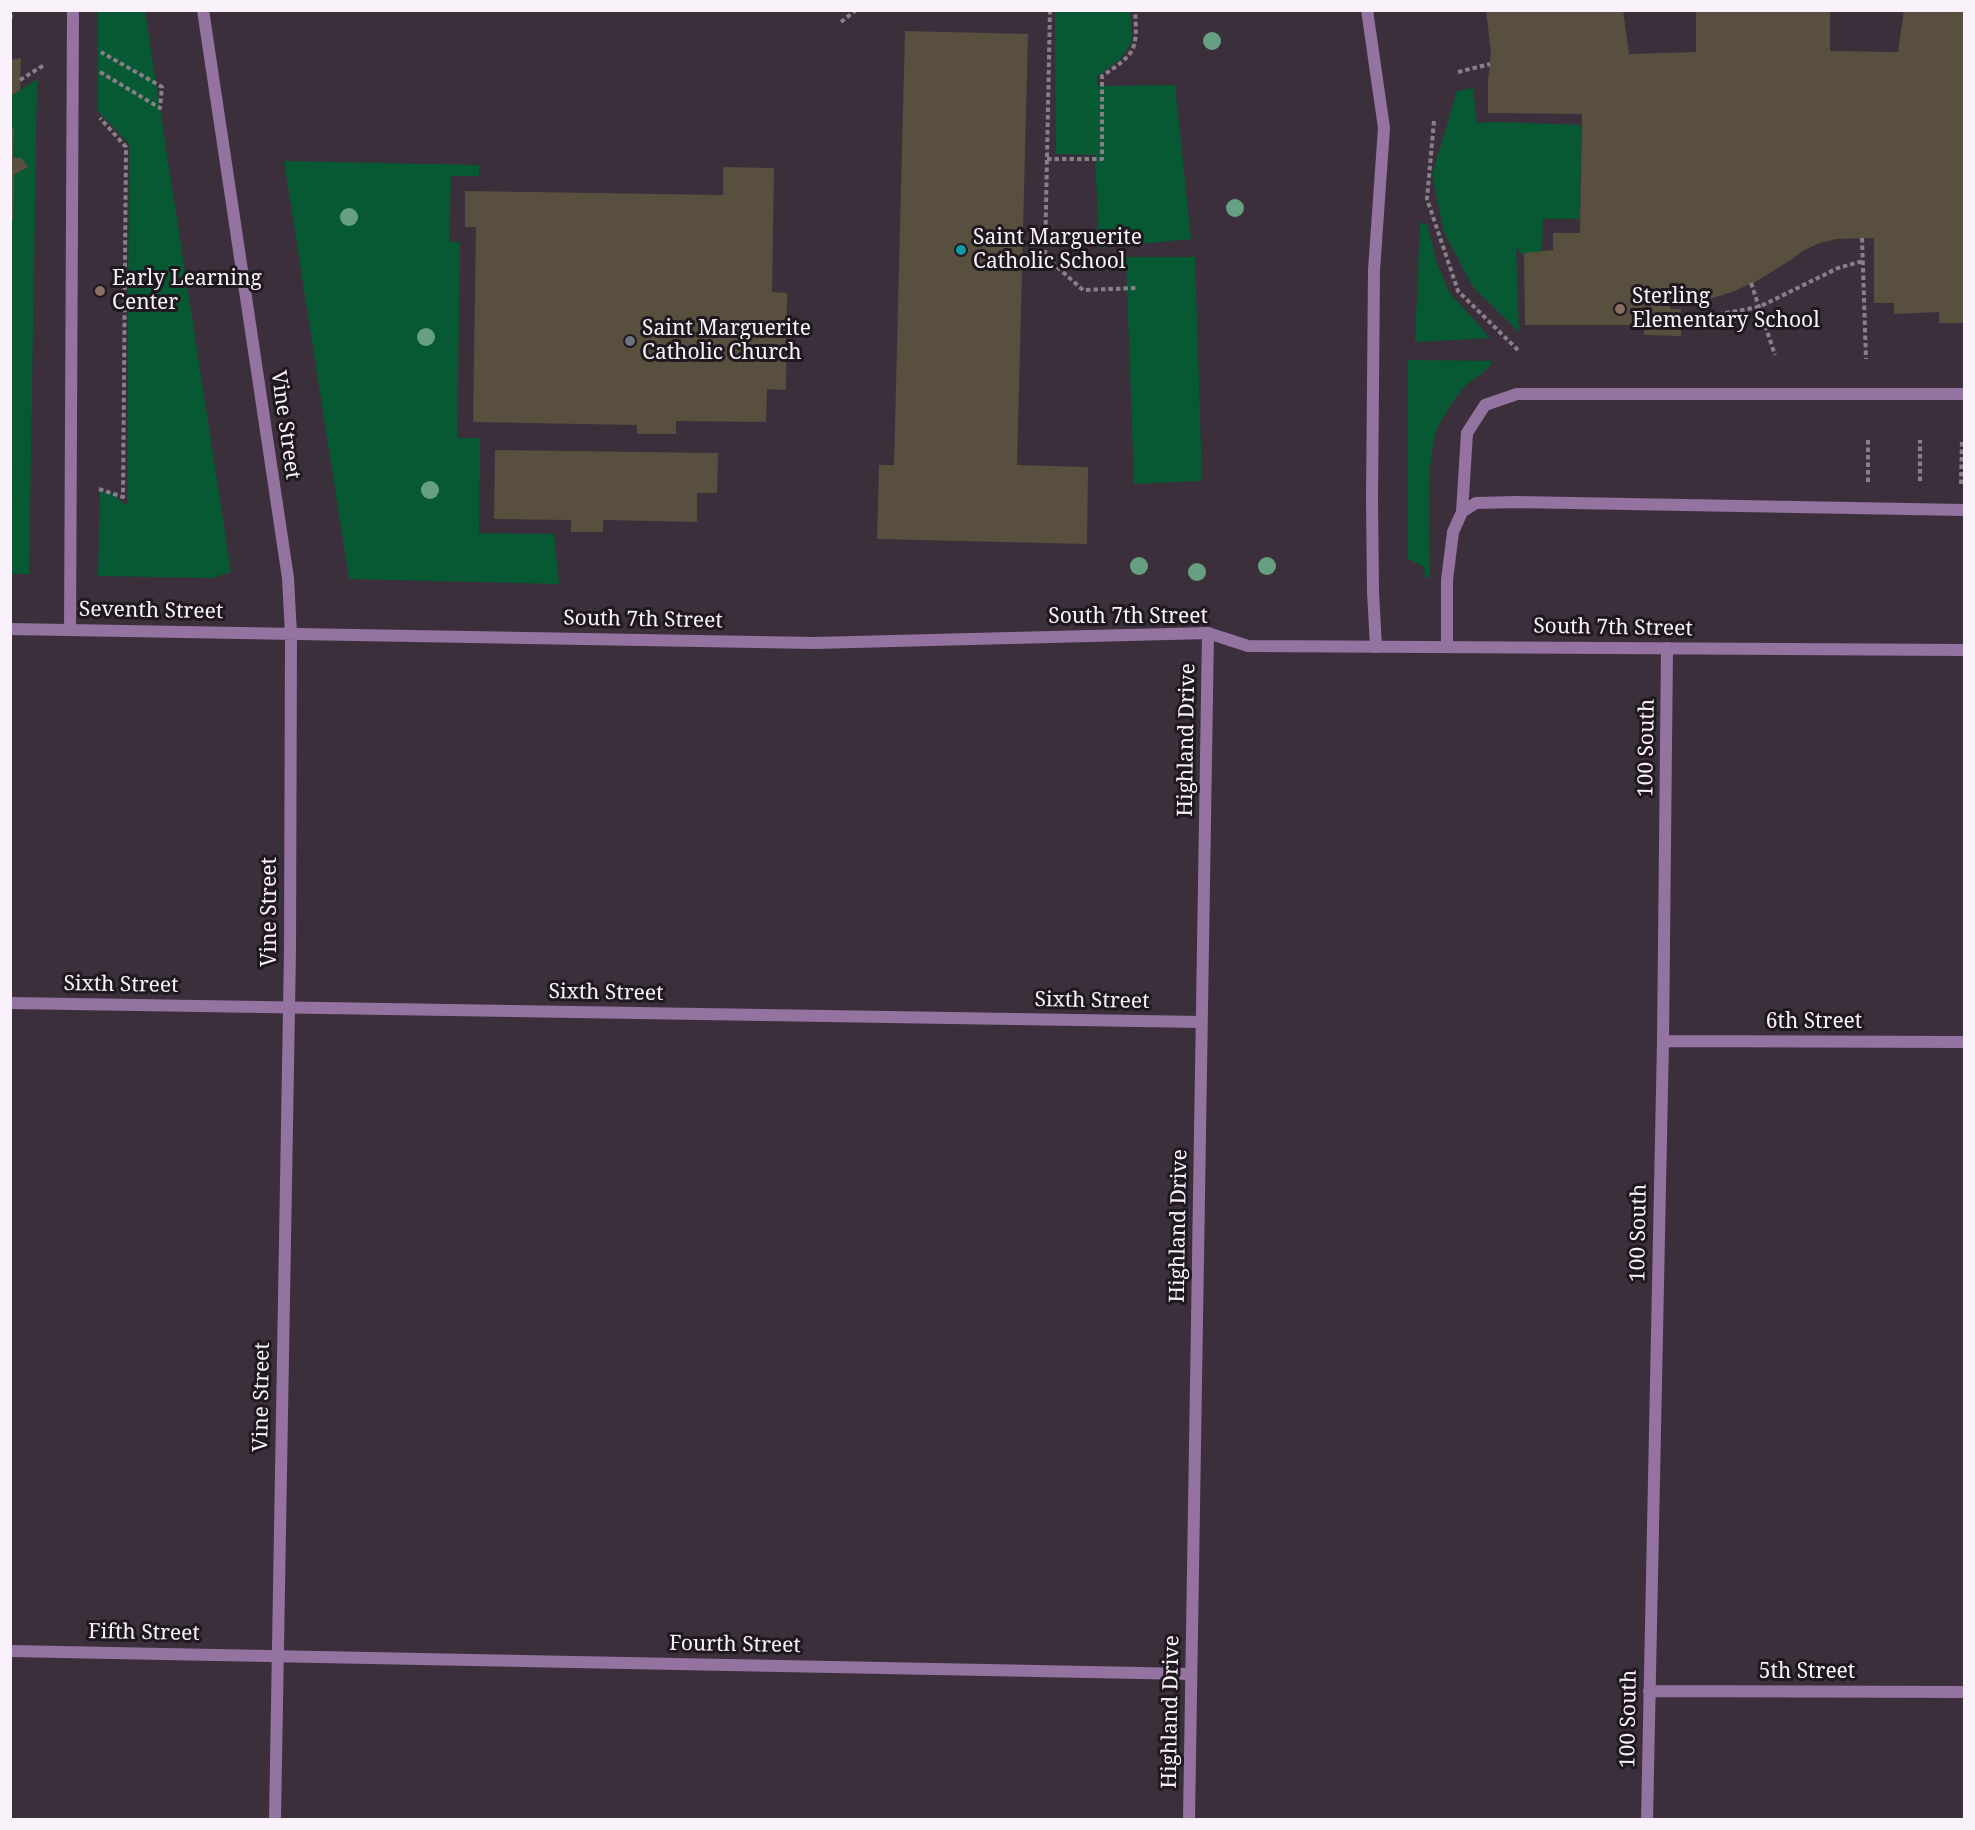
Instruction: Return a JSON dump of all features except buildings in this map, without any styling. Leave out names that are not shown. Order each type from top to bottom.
[{"type":"street","points":[[70,630],[73,10]]},
{"type":"street","name":"Vine Street","points":[[204,10],[288,578],[291,634],[288,1008],[275,1820]]},
{"type":"street","points":[[1367,10],[1384,128],[1374,270],[1372,500],[1376,646]]},
{"type":"street","points":[[1447,646],[1447,580],[1454,532],[1462,512],[1467,433],[1485,405],[1517,394],[1965,394]]},
{"type":"street","points":[[1462,512],[1476,503],[1516,502],[1963,510]]},
{"type":"street","name":"Seventh Street","points":[[10,628],[291,634]]},
{"type":"street","name":"South 7th Street","points":[[291,634],[814,642],[1208,633],[1248,646],[1965,650]]},
{"type":"street","name":"Highland Drive","points":[[1189,1820],[1208,633]]},
{"type":"street","name":"100 South","points":[[1647,1820],[1663,1041],[1667,648]]},
{"type":"street","name":"Sixth Street","points":[[10,1003],[1202,1022]]},
{"type":"street","name":"6th Street","points":[[1663,1041],[1965,1042]]},
{"type":"street","name":"Fifth Street","points":[[10,1651],[278,1655]]},
{"type":"street","name":"Fourth Street","points":[[278,1655],[1191,1674]]},
{"type":"street","name":"5th Street","points":[[1649,1691],[1965,1692]]},
{"type":"path","points":[[10,19],[13,10]]},
{"type":"path","points":[[841,22],[856,10]]},
{"type":"path","points":[[1050,10],[1045,256],[1083,290],[1138,288]]},
{"type":"path","points":[[1047,159],[1102,159],[1102,76],[1132,53],[1137,36],[1135,10]]},
{"type":"path","points":[[94,48],[162,87],[160,108],[94,68],[94,79]]},
{"type":"path","points":[[20,80],[50,62]]},
{"type":"path","points":[[1458,72],[1490,64]]},
{"type":"path","points":[[94,112],[126,147],[123,497],[95,488]]},
{"type":"path","points":[[1434,120],[1427,199],[1458,291],[1519,351]]},
{"type":"path","points":[[1862,238],[1866,359]]},
{"type":"path","points":[[1681,321],[1760,308],[1838,268],[1863,261]]},
{"type":"path","points":[[1751,283],[1775,355]]},
{"type":"path","points":[[1962,439],[1963,510]]},
{"type":"path","points":[[1868,440],[1868,508]]},
{"type":"path","points":[[1919,509],[1920,440]]},
{"type":"green space","points":[[98,11],[145,11],[231,572],[212,578],[98,576],[100,491],[114,494],[125,505],[127,504],[129,144],[98,111]]},
{"type":"green space","points":[[1055,11],[1130,11],[1132,42],[1121,58],[1097,77],[1097,86],[1175,85],[1191,239],[1099,248],[1095,155],[1056,154]]},
{"type":"green space","points":[[37,79],[29,574],[10,574],[10,221],[14,175],[27,167],[21,158],[13,158],[14,129],[11,128],[10,97]]},
{"type":"green space","points":[[1473,88],[1477,123],[1581,125],[1580,219],[1543,219],[1542,251],[1524,257],[1516,247],[1519,332],[1473,287],[1444,232],[1432,175],[1457,91]]},
{"type":"green space","points":[[284,161],[479,165],[479,176],[451,176],[449,242],[460,242],[457,438],[480,438],[479,533],[554,534],[559,584],[349,579]]},
{"type":"green space","points":[[1420,223],[1427,224],[1436,260],[1449,292],[1490,338],[1415,342]]},
{"type":"green space","points":[[1126,257],[1195,257],[1202,481],[1134,484]]},
{"type":"green space","points":[[1408,360],[1493,361],[1457,396],[1440,423],[1435,436],[1429,497],[1430,577],[1425,578],[1424,567],[1408,559]]},
{"type":"place","name":"Saint Marguerite Catholic School","points":[[961,250]]},
{"type":"place","name":"Early Learning Center","points":[[100,291]]},
{"type":"place","name":"Sterling Elementary School","points":[[1620,309]]},
{"type":"place","name":"Saint Marguerite Catholic Church","points":[[630,341]]}]
